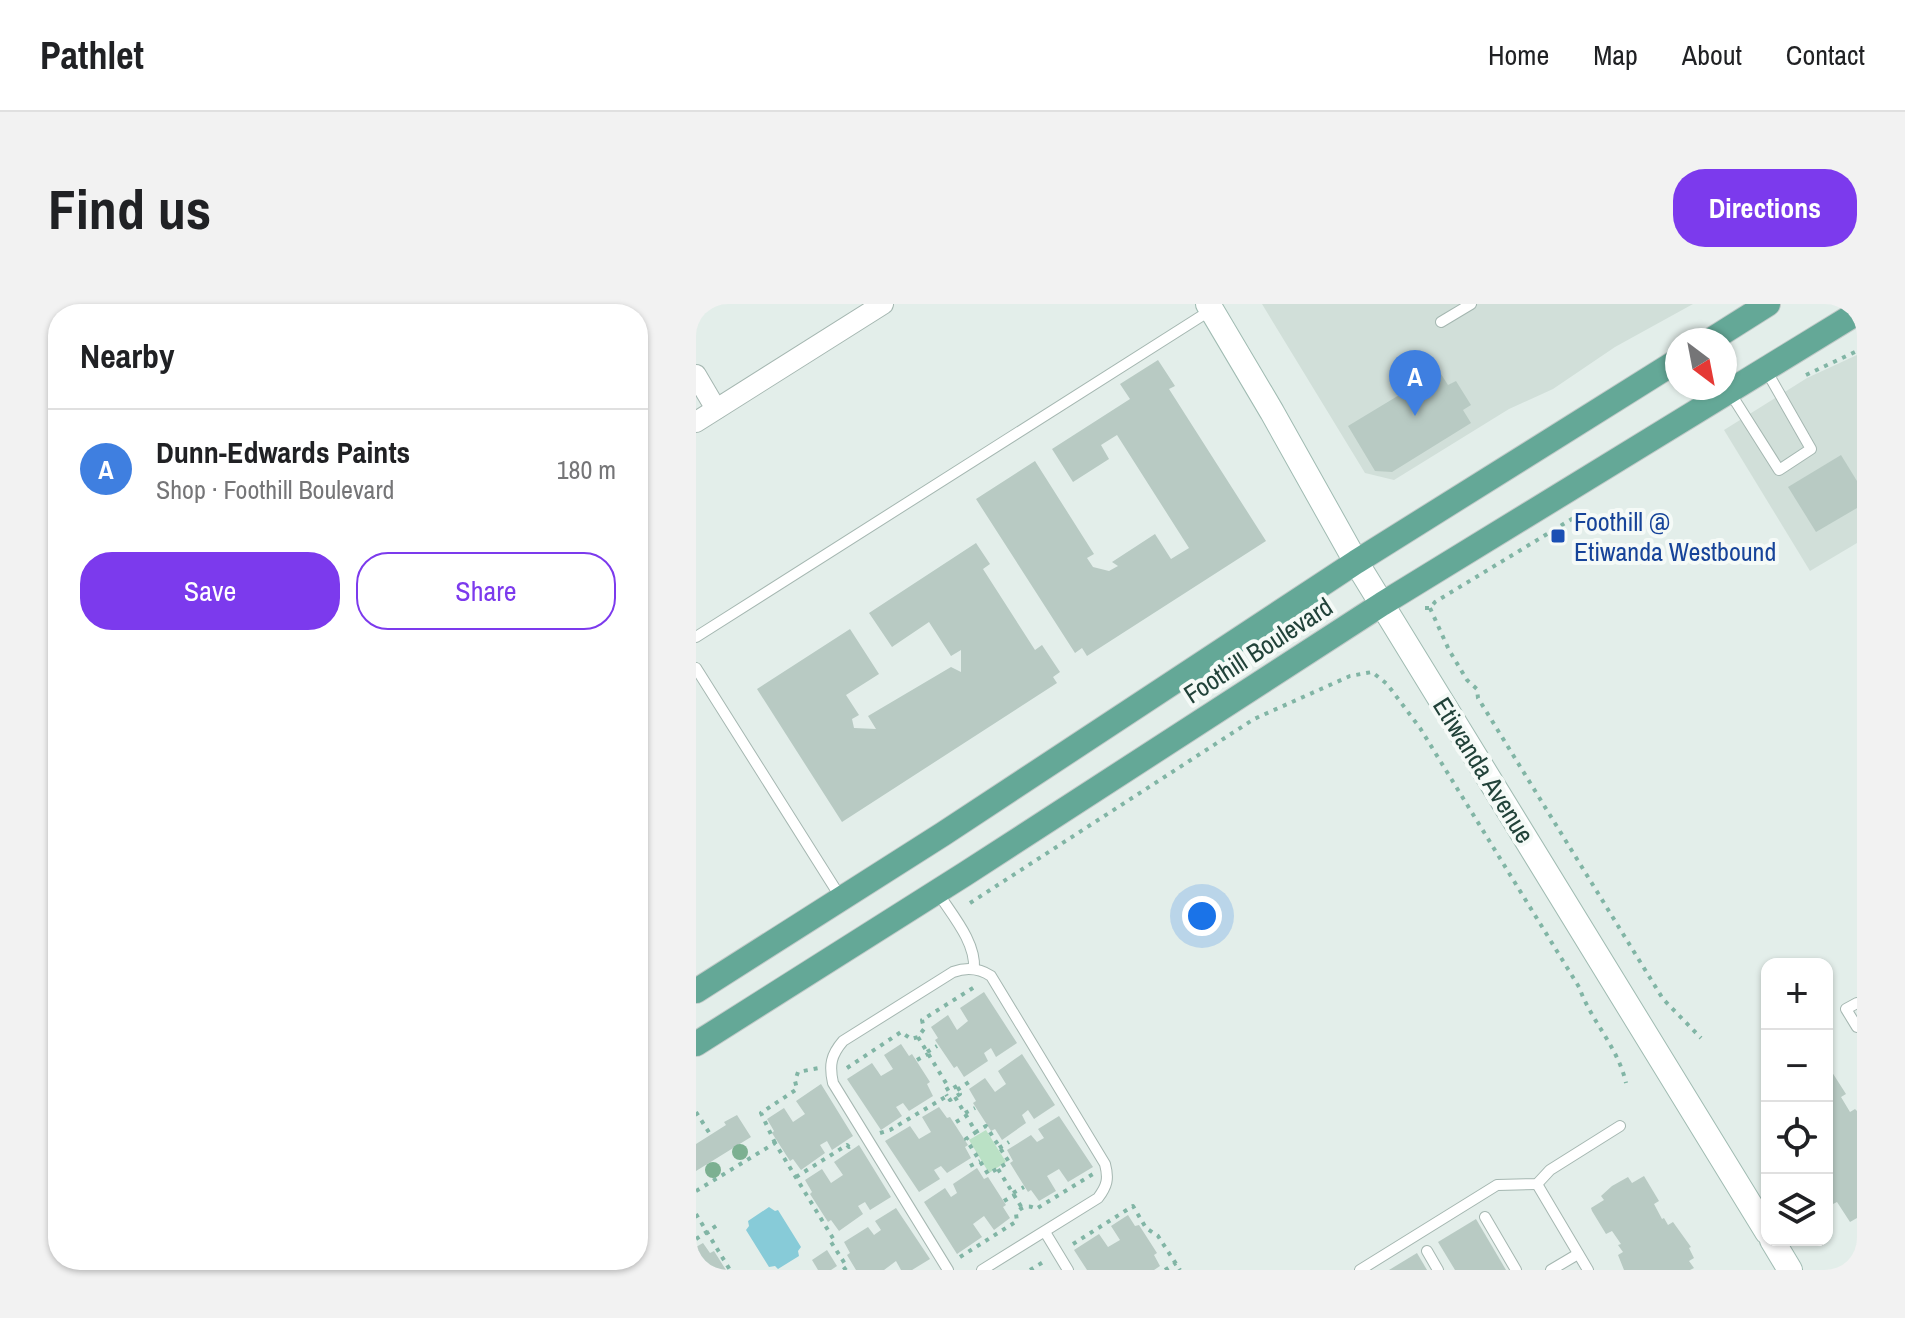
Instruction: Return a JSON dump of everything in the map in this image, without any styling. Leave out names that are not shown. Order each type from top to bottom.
[{"type":"main road","points":[[1730,328],[1768,304]]},
{"type":"main road","name":"Etiwanda Avenue","points":[[1210,307],[1356,562],[1761,1222]]},
{"type":"main road","name":"Foothill Boulevard","points":[[1737,386],[1857,313]]},
{"type":"main road","name":"Foothill Boulevard","points":[[696,991],[956,825],[1356,562],[1665,369]]},
{"type":"main road","name":"Foothill Boulevard","points":[[696,1044],[1382,604],[1714,400]]},
{"type":"main road","points":[[1776,1246],[1790,1270]]},
{"type":"street","points":[[696,422],[883,304]]},
{"type":"street","points":[[696,375],[716,409]]},
{"type":"lane","points":[[1441,322],[1471,304]]},
{"type":"lane","points":[[696,637],[1210,307]]},
{"type":"lane","points":[[1735,400],[1779,470],[1811,449],[1766,369]]},
{"type":"lane","points":[[696,668],[841,898]]},
{"type":"lane","points":[[937,892],[968,940],[975,957],[974,969]]},
{"type":"lane","points":[[948,1270],[833,1083],[830,1069],[835,1050],[843,1041],[953,972],[974,969],[991,976],[1105,1164],[1108,1174],[1108,1184],[1098,1198],[982,1270]]},
{"type":"lane","points":[[1857,1003],[1846,1009],[1857,1027]]},
{"type":"lane","points":[[1360,1270],[1497,1185],[1537,1184],[1550,1170],[1620,1126]]},
{"type":"lane","points":[[1537,1184],[1588,1270]]},
{"type":"lane","points":[[1485,1217],[1516,1270]]},
{"type":"lane","points":[[1045,1232],[1068,1270]]},
{"type":"lane","points":[[1427,1251],[1438,1270]]},
{"type":"lane","points":[[1551,1270],[1578,1254]]},
{"type":"path","points":[[1806,375],[1857,351]]},
{"type":"path","points":[[1585,511],[1427,608],[1585,876],[1663,999],[1701,1038]]},
{"type":"path","points":[[1362,666],[1366,672]]},
{"type":"path","points":[[970,903],[1254,719],[1350,676],[1380,673],[1420,728],[1579,987],[1583,1000],[1622,1063],[1626,1083]]},
{"type":"path","points":[[845,1069],[901,1032],[911,1039],[918,1037],[924,1029],[922,1020],[976,986]]},
{"type":"path","points":[[918,1037],[949,1088]]},
{"type":"path","points":[[917,1060],[937,1046]]},
{"type":"path","points":[[820,1068],[798,1072],[795,1081],[797,1089],[761,1113],[775,1143],[834,1240],[831,1242],[847,1267],[843,1270]]},
{"type":"path","points":[[957,1090],[969,1082]]},
{"type":"path","points":[[954,1085],[960,1094],[950,1100],[944,1091],[949,1088],[954,1085]]},
{"type":"path","points":[[880,1133],[947,1096]]},
{"type":"path","points":[[955,1097],[976,1132]]},
{"type":"path","points":[[956,1122],[975,1108]]},
{"type":"path","points":[[696,1112],[710,1134]]},
{"type":"path","points":[[986,1126],[999,1148],[1009,1162],[988,1174],[966,1139],[986,1126]]},
{"type":"path","points":[[796,1177],[847,1145],[849,1147],[858,1142]]},
{"type":"path","points":[[999,1148],[1009,1142]]},
{"type":"path","points":[[696,1191],[775,1143]]},
{"type":"path","points":[[970,1166],[980,1161]]},
{"type":"path","points":[[998,1169],[1022,1208]]},
{"type":"path","points":[[960,1257],[1017,1221],[1016,1214],[1022,1208],[1036,1209],[1094,1173]]},
{"type":"path","points":[[1004,1201],[1024,1187]]},
{"type":"path","points":[[1073,1244],[1133,1206],[1146,1228],[1158,1236],[1180,1270]]},
{"type":"path","points":[[696,1214],[730,1270]]},
{"type":"path","points":[[696,1239],[719,1224]]},
{"type":"path","points":[[1030,1270],[1048,1259]]},
{"type":"path","points":[[1165,1270],[1176,1263]]},
{"type":"shaded area","points":[[1262,304],[1693,304],[1615,347],[1553,389],[1509,409],[1394,480],[1365,473]]},
{"type":"shaded area","points":[[1857,355],[1857,543],[1810,571],[1724,430],[1807,378]]},
{"type":"green space","points":[[986,1130],[1006,1162],[989,1173],[969,1140]]},
{"type":"water","points":[[769,1207],[778,1210],[801,1247],[799,1256],[778,1269],[769,1267],[746,1230],[748,1221]]},
{"type":"building","points":[[1158,360],[1175,386],[1169,389],[1266,541],[1087,656],[1082,648],[1075,653],[976,499],[1035,461],[1094,554],[1087,558],[1093,567],[1109,571],[1118,566],[1112,562],[1155,534],[1171,559],[1189,548],[1117,435],[1101,445],[1109,459],[1073,482],[1052,449],[1130,399],[1120,384]]},
{"type":"building","points":[[1439,371],[1448,385],[1456,381],[1471,405],[1463,410],[1471,423],[1392,472],[1375,471],[1348,426]]},
{"type":"building","points":[[1841,455],[1857,481],[1857,508],[1816,532],[1788,487]]},
{"type":"building","points":[[976,543],[990,564],[983,569],[1035,650],[1042,645],[1060,672],[1053,677],[1057,683],[842,822],[757,689],[850,629],[879,674],[846,695],[859,715],[852,719],[854,728],[876,729],[868,716],[951,667],[961,672],[961,650],[951,656],[929,622],[892,647],[869,613]]},
{"type":"building","points":[[984,992],[1017,1043],[996,1057],[991,1048],[984,1053],[988,1061],[964,1077],[935,1040],[938,1038],[931,1027],[948,1015],[957,1030],[968,1021],[960,1008]]},
{"type":"building","points":[[901,1044],[909,1056],[912,1054],[930,1082],[927,1084],[933,1096],[909,1111],[903,1103],[896,1107],[902,1116],[881,1130],[847,1079],[872,1063],[881,1076],[893,1069],[884,1055]]},
{"type":"building","points":[[1022,1054],[1055,1105],[1034,1119],[1028,1110],[1022,1115],[1026,1123],[1002,1140],[995,1129],[991,1131],[973,1103],[976,1101],[969,1089],[985,1078],[995,1092],[1006,1084],[998,1071]]},
{"type":"building","points":[[1833,1074],[1846,1094],[1841,1097],[1850,1112],[1857,1111],[1857,1218],[1850,1222],[1837,1202],[1833,1204]]},
{"type":"building","points":[[821,1084],[853,1136],[832,1150],[827,1141],[820,1145],[825,1153],[801,1170],[793,1159],[790,1161],[767,1119],[784,1108],[793,1122],[805,1114],[796,1101]]},
{"type":"building","points":[[939,1107],[947,1118],[950,1117],[968,1145],[965,1147],[971,1158],[947,1173],[941,1166],[934,1170],[940,1179],[919,1192],[885,1141],[910,1126],[919,1139],[931,1132],[922,1117]]},
{"type":"building","points":[[737,1115],[751,1137],[696,1171],[696,1144]]},
{"type":"building","points":[[1059,1116],[1093,1167],[1068,1182],[1059,1169],[1047,1176],[1056,1191],[1039,1201],[1031,1190],[1028,1192],[1010,1163],[1013,1161],[1007,1150],[1031,1135],[1037,1142],[1044,1138],[1038,1129]]},
{"type":"building","points":[[859,1145],[891,1197],[870,1210],[865,1202],[858,1206],[863,1214],[839,1231],[831,1220],[828,1222],[805,1180],[822,1169],[831,1183],[843,1175],[834,1162]]},
{"type":"building","points":[[977,1168],[984,1179],[988,1177],[1006,1205],[1003,1207],[1010,1218],[994,1230],[984,1216],[973,1224],[982,1237],[957,1254],[924,1202],[945,1188],[951,1197],[957,1193],[953,1184]]},
{"type":"building","points":[[1644,1176],[1659,1201],[1654,1204],[1662,1219],[1668,1225],[1673,1222],[1691,1247],[1694,1258],[1689,1261],[1694,1268],[1624,1270],[1618,1255],[1623,1252],[1618,1245],[1621,1244],[1612,1231],[1606,1234],[1591,1208],[1604,1200],[1601,1196],[1612,1186],[1628,1177],[1632,1183]]},
{"type":"building","points":[[896,1208],[930,1259],[912,1270],[901,1270],[896,1261],[884,1270],[856,1270],[844,1242],[868,1227],[874,1235],[881,1230],[875,1221]]},
{"type":"building","points":[[1128,1215],[1135,1226],[1139,1225],[1157,1253],[1154,1255],[1160,1266],[1154,1270],[1087,1270],[1074,1250],[1099,1234],[1108,1247],[1120,1240],[1111,1226]]},
{"type":"building","points":[[1476,1219],[1506,1270],[1455,1270],[1438,1242]]},
{"type":"building","points":[[703,1243],[710,1253],[714,1251],[726,1270],[696,1270],[696,1247]]},
{"type":"building","points":[[827,1250],[837,1266],[831,1270],[818,1270],[812,1260]]},
{"type":"building","points":[[1417,1253],[1427,1270],[1389,1270]]},
{"type":"place","name":"Dunn-Edwards Paints","points":[[1415,416]]},
{"type":"place","name":"Foothill @ Etiwanda Westbound","points":[[1558,536]]}]
